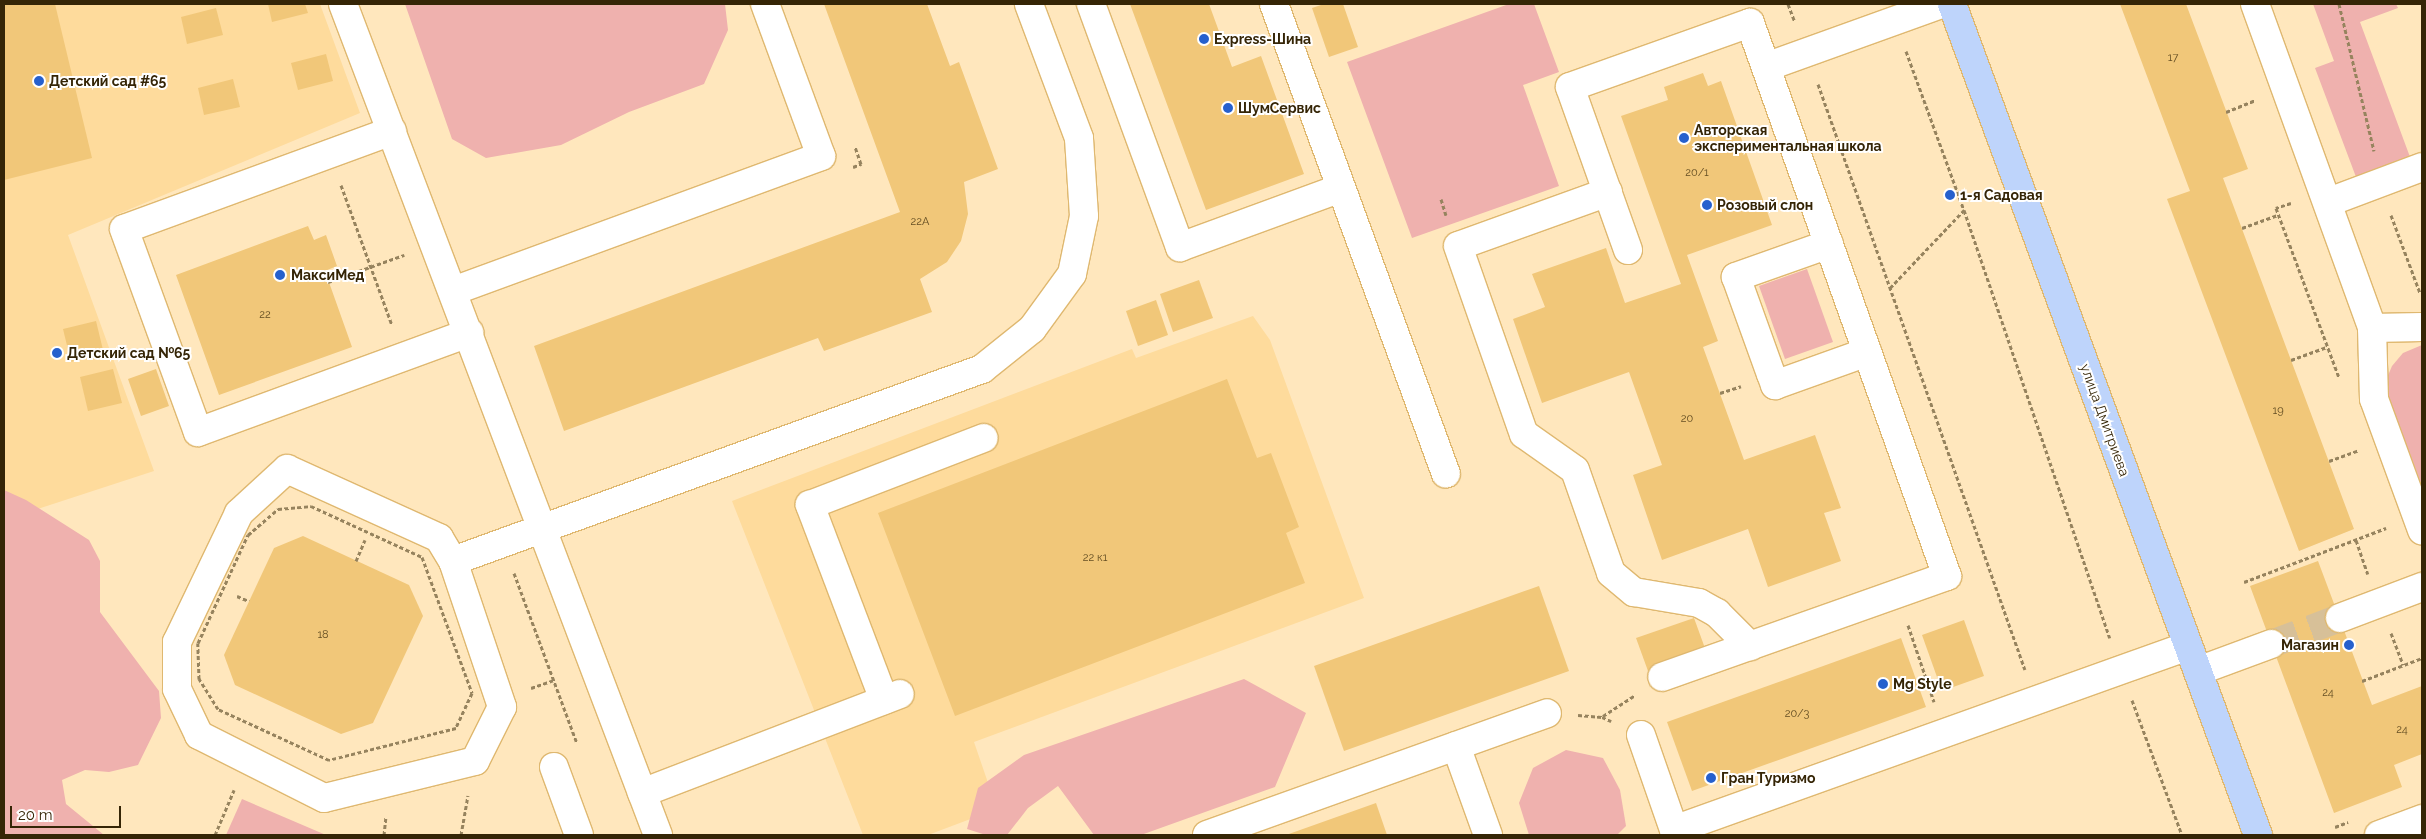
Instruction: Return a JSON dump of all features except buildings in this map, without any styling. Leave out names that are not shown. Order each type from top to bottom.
[{"type":"main road","name":"улица Дмитриева","points":[[1952,4],[2258,835]]},
{"type":"lane","points":[[343,4],[658,835]]},
{"type":"lane","points":[[453,291],[821,156],[765,4]]},
{"type":"lane","points":[[453,561],[982,369],[1032,329],[1072,274],[1084,216],[1079,138],[1029,4]]},
{"type":"lane","points":[[1091,4],[1180,247],[1341,188]]},
{"type":"lane","points":[[1274,4],[1446,474]]},
{"type":"lane","points":[[1766,66],[1941,4]]},
{"type":"lane","points":[[2255,4],[2329,202],[2372,328],[2374,399],[2420,523]]},
{"type":"lane","points":[[1628,250],[1570,87],[1750,23],[1947,576],[1662,677]]},
{"type":"lane","points":[[392,131],[124,229],[198,432],[469,333]]},
{"type":"lane","points":[[2329,202],[2422,167]]},
{"type":"lane","points":[[1608,192],[1458,246],[1524,434],[1575,470],[1611,573],[1634,592],[1699,603],[1717,613],[1750,646]]},
{"type":"lane","points":[[1829,244],[1736,277],[1771,374],[1775,385],[1868,352]]},
{"type":"lane","points":[[2372,328],[2422,328]]},
{"type":"lane","points":[[642,793],[893,696],[810,505],[984,438]]},
{"type":"lane","points":[[287,469],[439,538],[453,561],[502,706],[476,761],[324,798],[248,758],[199,735],[177,688],[177,642],[239,513],[287,469]]},
{"type":"lane","points":[[2340,618],[2422,587]]},
{"type":"lane","points":[[2198,671],[2271,644]]},
{"type":"lane","points":[[1641,735],[1674,830],[2188,646]]},
{"type":"lane","points":[[1207,835],[1547,714]]},
{"type":"lane","points":[[1456,746],[1488,835]]},
{"type":"lane","points":[[554,767],[579,835]]},
{"type":"lane","points":[[2379,835],[2422,819]]},
{"type":"path","points":[[1789,4],[2036,700]]},
{"type":"path","points":[[2339,4],[2381,182],[2422,299]]},
{"type":"path","points":[[1895,20],[1964,210],[2122,671],[2182,835]]},
{"type":"path","points":[[2226,112],[2260,99]]},
{"type":"path","points":[[330,154],[404,356]]},
{"type":"path","points":[[2299,200],[2276,208],[2341,384]]},
{"type":"path","points":[[1890,288],[1964,210]]},
{"type":"path","points":[[2242,228],[2278,215]]},
{"type":"path","points":[[328,282],[435,243]]},
{"type":"path","points":[[2292,360],[2327,347]]},
{"type":"path","points":[[1720,393],[1742,385]]},
{"type":"path","points":[[2329,461],[2366,448]]},
{"type":"path","points":[[2244,582],[2420,523]]},
{"type":"path","points":[[503,543],[581,753]]},
{"type":"path","points":[[356,561],[362,546]]},
{"type":"path","points":[[236,595],[249,601]]},
{"type":"path","points":[[1910,632],[1945,733]]},
{"type":"path","points":[[2362,680],[2422,658]]},
{"type":"path","points":[[1602,717],[1662,677]]},
{"type":"path","points":[[328,760],[456,728]]},
{"type":"path","points":[[215,835],[248,758]]},
{"type":"shaded area","name":"Детский сад №65","points":[[4,4],[320,4],[360,113],[68,235],[154,471],[4,520]]},
{"type":"shaded area","points":[[405,4],[725,4],[728,30],[704,84],[629,112],[561,145],[486,158],[452,139]]},
{"type":"shaded area","points":[[1509,4],[1534,4],[1559,72],[1523,85],[1559,186],[1412,238],[1347,62]]},
{"type":"shaded area","points":[[2313,4],[2396,4],[2398,8],[2360,22],[2410,157],[2356,177],[2315,68],[2334,61]]},
{"type":"shaded area","points":[[1807,269],[1833,342],[1785,359],[1759,286]]},
{"type":"shaded area","points":[[1253,316],[1270,340],[1364,598],[974,742],[997,809],[928,835],[863,835],[732,501],[1132,349],[1136,358]]},
{"type":"shaded area","points":[[2422,345],[2422,486],[2384,385],[2392,366],[2403,353]]},
{"type":"shaded area","points":[[4,490],[26,500],[89,540],[100,561],[100,612],[159,691],[161,718],[138,765],[109,772],[85,770],[62,780],[66,804],[104,835],[4,835]]},
{"type":"shaded area","points":[[1244,679],[1306,713],[1275,787],[1141,835],[1094,835],[1058,786],[1028,808],[1007,835],[986,835],[967,829],[978,788],[1024,755]]},
{"type":"shaded area","points":[[1566,750],[1603,758],[1620,790],[1626,826],[1617,835],[1529,835],[1519,803],[1533,768]]},
{"type":"shaded area","points":[[242,799],[326,835],[226,835]]},
{"type":"tunnel","points":[[2271,644],[2340,618]]},
{"type":"place","name":"Express-Шина","points":[[1204,39]]},
{"type":"place","name":"Детский сад #65","points":[[39,81]]},
{"type":"place","name":"ШумСервис","points":[[1228,108]]},
{"type":"place","name":"Авторская экспериментальная школа","points":[[1684,138]]},
{"type":"place","name":"1-я Садовая","points":[[1950,195]]},
{"type":"place","name":"Розовый слон","points":[[1707,205]]},
{"type":"place","name":"МаксиМед","points":[[280,275]]},
{"type":"place","name":"Детский сад №65","points":[[57,353]]},
{"type":"place","name":"Магазин","points":[[2349,645]]},
{"type":"place","name":"Mg Style","points":[[1883,684]]},
{"type":"place","name":"Гран Туризмо","points":[[1711,778]]}]
